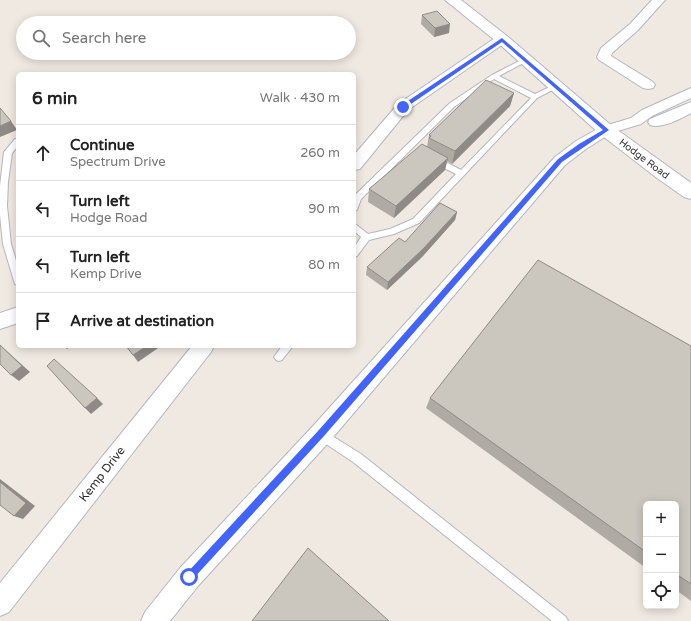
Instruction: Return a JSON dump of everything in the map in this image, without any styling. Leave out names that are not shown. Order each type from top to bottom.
[{"type":"main road","name":"Hodge Road","points":[[452,0],[502,39],[606,130],[662,173],[691,192]]},
{"type":"street","points":[[648,85],[604,57],[606,51],[634,27],[659,0]]},
{"type":"street","points":[[356,163],[403,107],[502,39]]},
{"type":"street","points":[[154,621],[189,577],[321,434],[560,161],[581,145],[606,130],[636,121],[647,113],[671,103],[691,92]]},
{"type":"street","points":[[636,121],[649,124],[680,114],[691,107]]},
{"type":"street","points":[[0,321],[16,316]]},
{"type":"street","name":"Kemp Drive","points":[[0,603],[202,348]]},
{"type":"lane","points":[[356,201],[357,198],[413,149],[452,105],[494,76],[525,60]]},
{"type":"lane","points":[[494,76],[514,88],[535,97]]},
{"type":"lane","points":[[356,251],[366,238],[390,232],[416,221],[535,97],[556,86]]},
{"type":"lane","points":[[16,143],[8,152],[4,182],[3,206],[7,244],[16,274]]},
{"type":"lane","points":[[430,157],[462,174]]},
{"type":"lane","points":[[356,228],[366,238]]},
{"type":"lane","points":[[279,357],[286,348]]},
{"type":"lane","points":[[321,434],[357,458],[562,621]]},
{"type":"building","points":[[437,11],[450,24],[435,28],[422,15]]},
{"type":"building","points":[[486,80],[514,93],[455,151],[429,138],[431,136],[429,135]]},
{"type":"building","points":[[0,108],[11,121],[0,126]]},
{"type":"building","points":[[422,144],[448,158],[396,206],[369,189]]},
{"type":"building","points":[[440,203],[457,212],[423,249],[388,282],[367,267],[399,238],[405,242]]},
{"type":"building","points":[[538,260],[691,346],[691,584],[679,576],[679,501],[643,501],[643,550],[430,398]]},
{"type":"building","points":[[0,345],[22,366],[11,375],[0,364]]},
{"type":"building","points":[[128,348],[144,348],[133,355]]},
{"type":"building","points":[[54,359],[97,398],[85,408],[47,366]]},
{"type":"building","points":[[0,482],[26,503],[14,516],[0,505]]},
{"type":"building","points":[[308,548],[389,621],[252,621]]},
{"type":"route","points":[[189,577],[321,434],[560,161],[581,145],[606,130],[502,39],[428,88],[403,107]]}]
